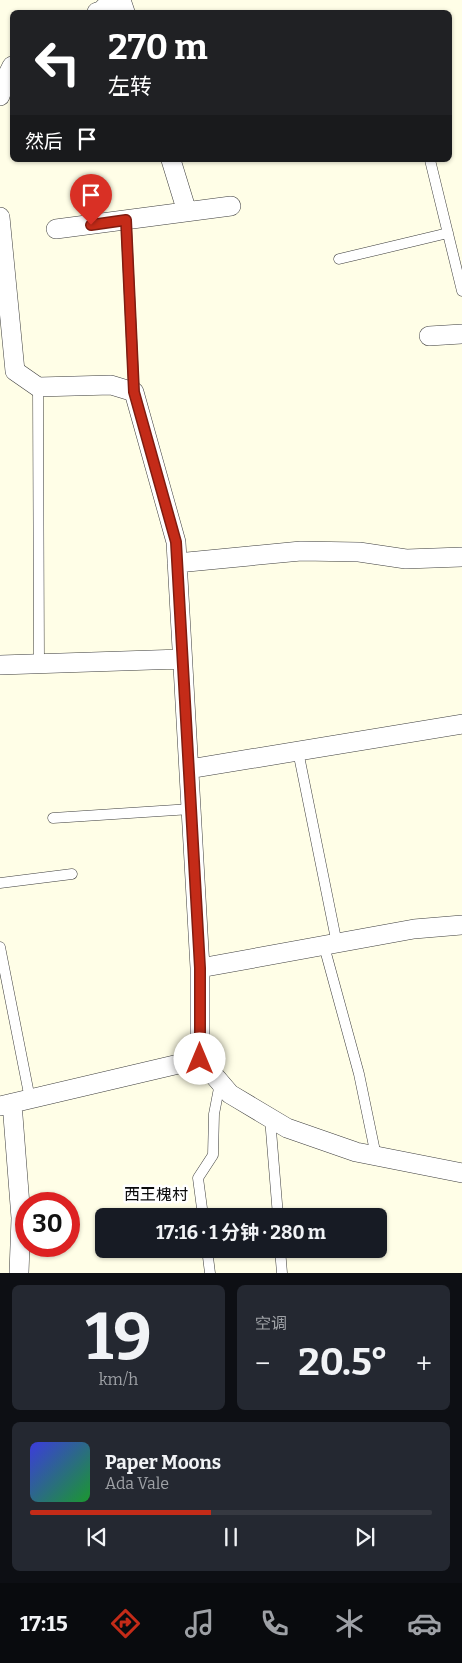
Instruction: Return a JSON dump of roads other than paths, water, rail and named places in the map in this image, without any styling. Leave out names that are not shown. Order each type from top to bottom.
[{"type":"street","points":[[102,10],[112,0]]},
{"type":"street","points":[[0,96],[10,70]]},
{"type":"street","points":[[172,162],[187,212]]},
{"type":"street","points":[[56,229],[231,206]]},
{"type":"street","points":[[0,217],[15,371],[38,387],[111,385],[134,392],[176,542],[200,968],[200,1059],[230,1094],[287,1128],[356,1152],[462,1173]]},
{"type":"street","points":[[429,336],[462,334]]},
{"type":"street","points":[[177,563],[301,551],[359,552],[406,559],[462,556]]},
{"type":"street","points":[[0,665],[182,659]]},
{"type":"street","points":[[189,769],[462,724]]},
{"type":"street","points":[[200,968],[414,929],[462,925]]},
{"type":"street","points":[[20,1273],[21,1218],[14,1103],[200,1059]]},
{"type":"lane","points":[[430,162],[462,291]]},
{"type":"lane","points":[[126,220],[134,392]]},
{"type":"lane","points":[[339,259],[448,233]]},
{"type":"lane","points":[[38,387],[39,664]]},
{"type":"lane","points":[[298,751],[331,945],[376,1156]]},
{"type":"lane","points":[[53,818],[191,809]]},
{"type":"lane","points":[[0,883],[72,874]]},
{"type":"lane","points":[[0,947],[14,1103]]},
{"type":"lane","points":[[202,1208],[198,1178],[213,1155],[214,1114],[220,1082]]},
{"type":"lane","points":[[270,1117],[277,1208]]},
{"type":"lane","points":[[208,1258],[210,1273]]},
{"type":"lane","points":[[281,1258],[282,1273]]},
{"type":"district","name":"西王槐村","points":[[156,1194]]}]
